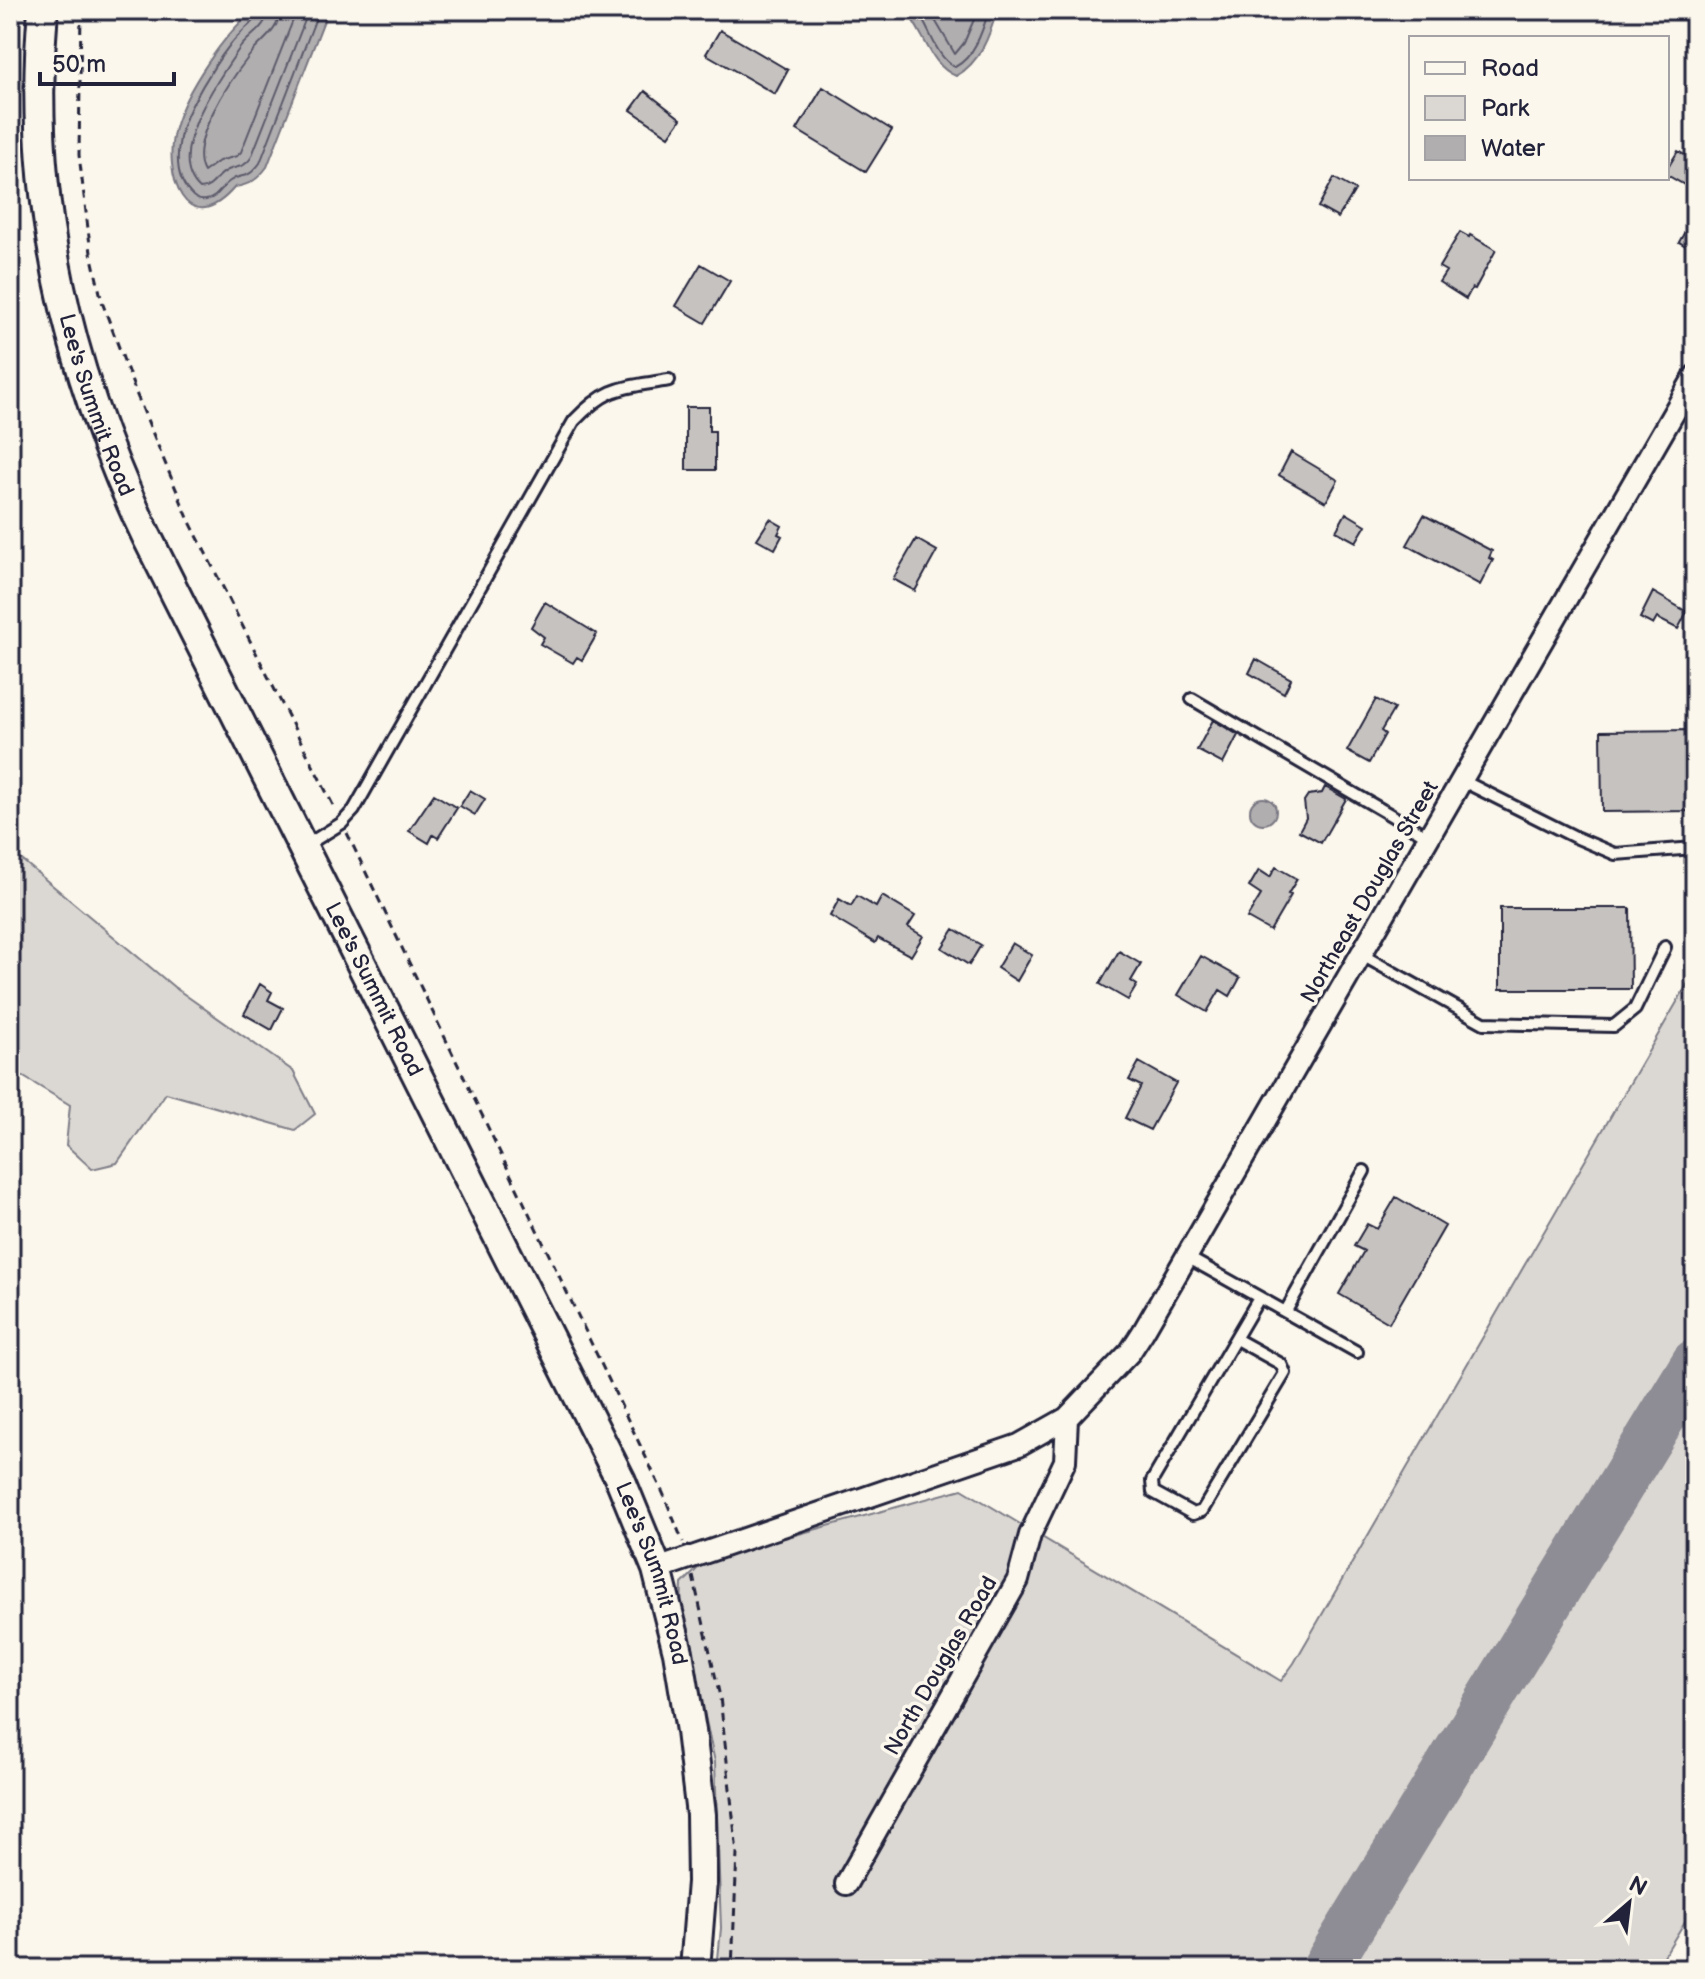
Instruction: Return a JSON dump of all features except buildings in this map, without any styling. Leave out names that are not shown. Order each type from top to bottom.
[{"type":"main road","name":"Lee's Summit Road","points":[[43,10],[40,80],[43,179],[56,269],[79,368],[98,426],[121,482],[621,1481],[657,1569],[678,1652],[701,1815],[702,1882],[695,1969]]},
{"type":"street","name":"Northeast Douglas Street","points":[[657,1569],[1019,1445],[1067,1418],[1130,1352],[1695,376]]},
{"type":"street","name":"North Douglas Road","points":[[846,1884],[1018,1580],[1030,1535],[1065,1461],[1067,1418]]},
{"type":"lane","points":[[303,847],[342,823],[354,810],[574,421],[590,403],[608,391],[669,380]]},
{"type":"lane","points":[[1192,699],[1430,838]]},
{"type":"lane","points":[[1463,781],[1615,854],[1695,848]]},
{"type":"lane","points":[[1362,955],[1484,1023],[1614,1026],[1635,1009],[1665,947]]},
{"type":"lane","points":[[1286,1311],[1364,1171]]},
{"type":"lane","points":[[1187,1257],[1357,1352]]},
{"type":"lane","points":[[1236,1339],[1281,1364],[1285,1373],[1202,1511],[1193,1514],[1153,1492],[1152,1481],[1259,1298]]},
{"type":"path","points":[[81,10],[79,155],[89,240],[102,302],[136,393],[188,518],[342,823],[663,1493],[689,1556],[724,1728],[737,1853],[732,1969]]},
{"type":"green space","points":[[10,850],[174,987],[293,1071],[315,1114],[295,1130],[166,1093],[117,1163],[92,1169],[66,1145],[70,1105],[22,1076],[10,1077]]},
{"type":"green space","points":[[1695,971],[1695,1337],[1311,1969],[717,1969],[721,1928],[715,1762],[681,1608],[682,1584],[701,1565],[719,1556],[962,1489],[1281,1681]]},
{"type":"green space","points":[[1695,1399],[1695,1905],[1656,1969],[1343,1969]]},
{"type":"water","points":[[254,10],[328,10],[267,167],[253,181],[235,187],[218,203],[203,208],[191,205],[182,196],[175,181],[172,146],[175,128],[187,97],[207,64],[230,33]]},
{"type":"water","points":[[905,10],[997,10],[978,56],[956,76],[933,56]]},
{"type":"water","points":[[1263,798],[1273,801],[1276,811],[1273,821],[1263,824],[1253,821],[1250,811],[1253,801]]},
{"type":"taxiway","points":[[1325,1969],[1695,1363]]}]
